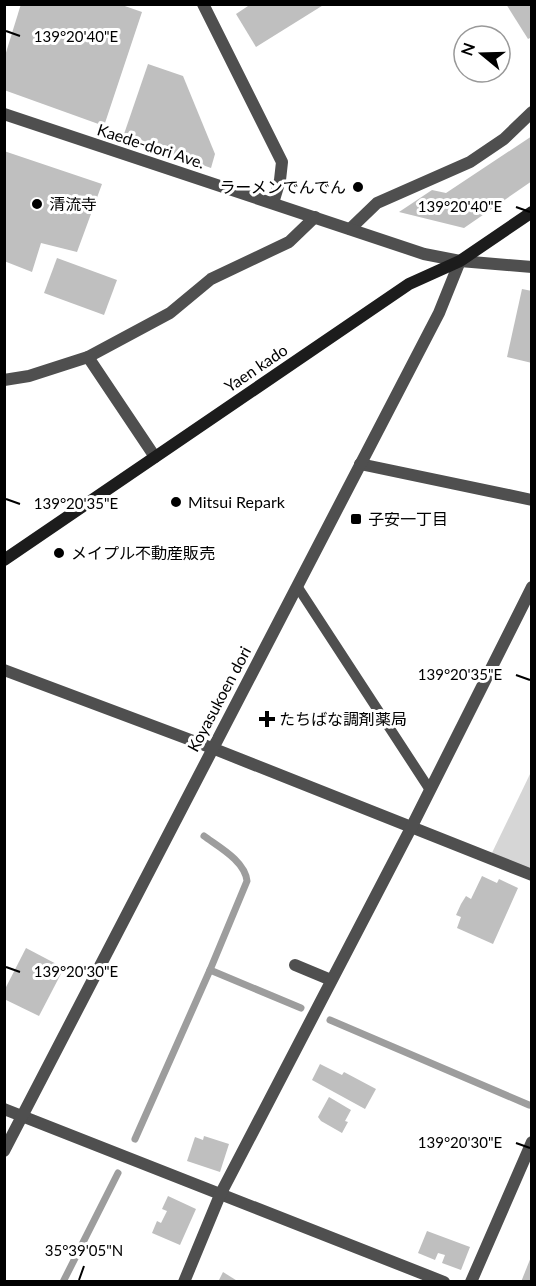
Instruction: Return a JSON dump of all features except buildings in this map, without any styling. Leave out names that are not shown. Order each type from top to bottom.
[{"type":"main road","name":"Yaen kado","points":[[4,560],[409,284],[460,261],[531,212]]},
{"type":"street","points":[[203,4],[282,162],[280,180],[273,203]]},
{"type":"street","points":[[350,229],[377,203],[470,162],[504,139],[531,112]]},
{"type":"street","name":"Kaede-dori Ave.","points":[[4,114],[424,254],[460,261],[531,267]]},
{"type":"street","points":[[4,380],[29,376],[88,357],[170,314],[211,279],[289,242],[315,217]]},
{"type":"street","name":"Koyasukoen dori","points":[[4,1151],[440,313],[460,261]]},
{"type":"street","points":[[88,357],[155,458]]},
{"type":"street","points":[[360,464],[531,500]]},
{"type":"street","points":[[184,1281],[220,1196],[411,828],[531,587]]},
{"type":"street","points":[[4,669],[212,748],[531,876]]},
{"type":"street","points":[[295,965],[331,980]]},
{"type":"street","points":[[4,1109],[220,1196],[444,1281]]},
{"type":"street","points":[[471,1281],[531,1142]]},
{"type":"lane","points":[[297,586],[430,790]]},
{"type":"shaded area","points":[[531,772],[531,875],[489,859]]},
{"type":"waterway","points":[[135,1139],[247,881],[242,867],[204,836]]},
{"type":"waterway","points":[[210,970],[301,1008]]},
{"type":"waterway","points":[[330,1020],[529,1105]]},
{"type":"waterway","points":[[63,1282],[118,1173]]},
{"type":"place","name":"ラーメンでんでん","points":[[358,187]]},
{"type":"place","name":"清流寺","points":[[37,204]]},
{"type":"place","name":"Mitsui Repark","points":[[176,502]]},
{"type":"place","name":"子安一丁目","points":[[356,519]]},
{"type":"place","name":"メイプル不動産販売","points":[[59,553]]},
{"type":"place","name":"たちばな調剤薬局","points":[[267,719]]}]
